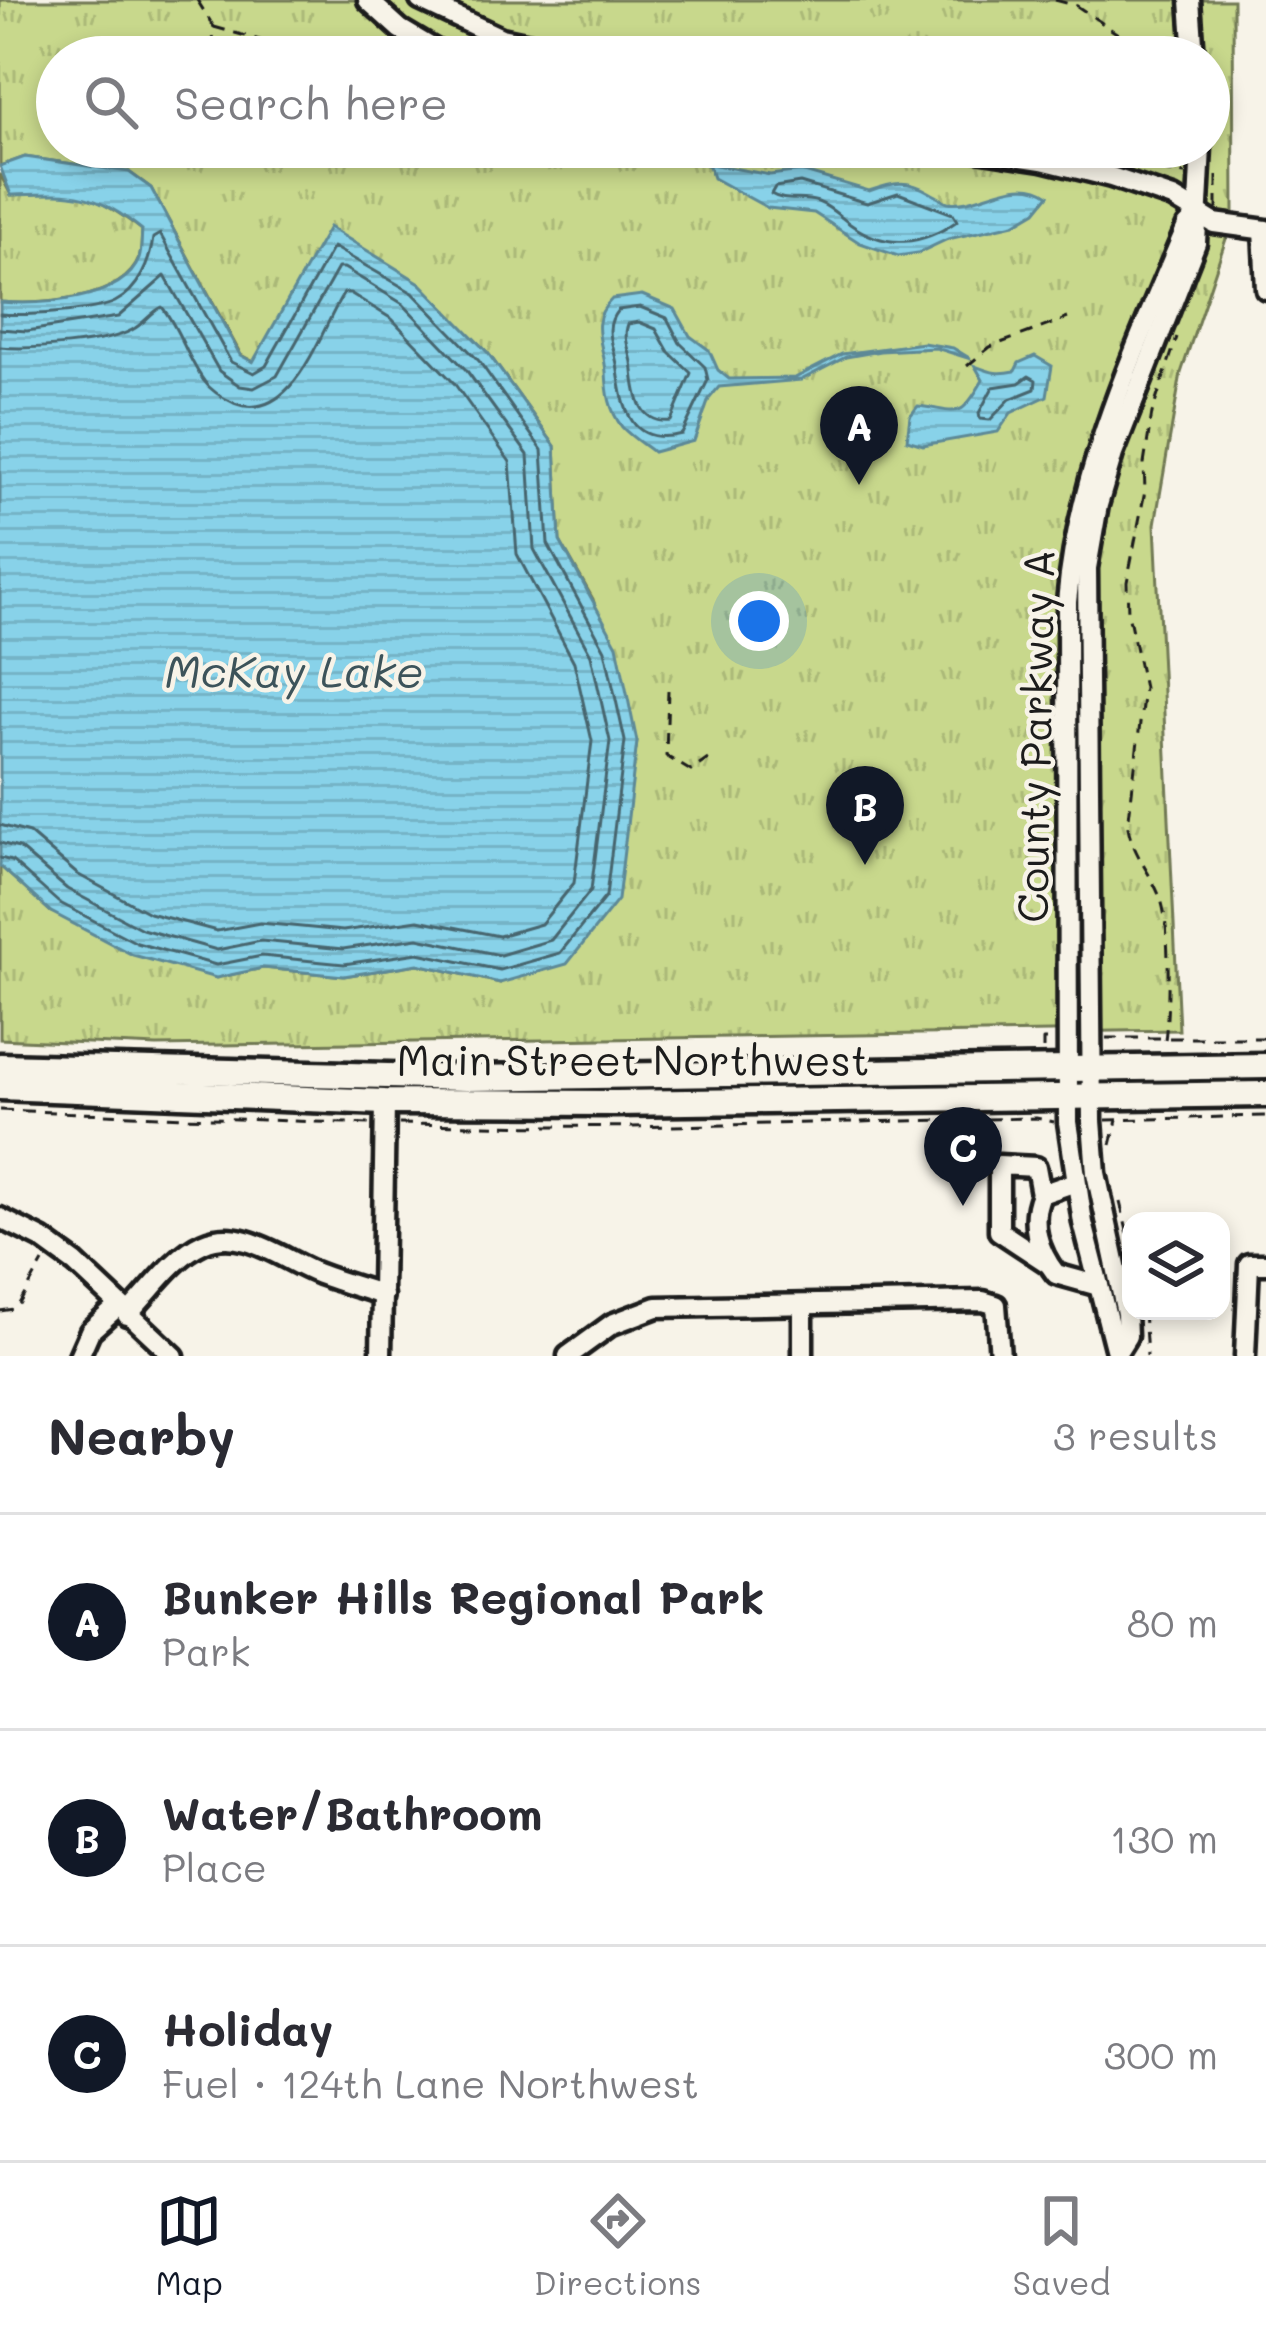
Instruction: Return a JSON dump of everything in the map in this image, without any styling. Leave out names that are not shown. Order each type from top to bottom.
[{"type":"main road","name":"Main Street Northwest","points":[[0,1066],[466,1078],[1266,1066]]},
{"type":"main road","name":"Main Street Northwest","points":[[0,1088],[392,1113],[683,1102],[1266,1094]]},
{"type":"street","points":[[368,0],[412,36]]},
{"type":"street","points":[[396,26],[418,0],[496,36]]},
{"type":"street","points":[[1190,0],[1193,36]]},
{"type":"street","points":[[1074,168],[1173,198],[1214,223],[1264,230],[1266,289]]},
{"type":"street","name":"County Parkway A","points":[[1080,1095],[1084,625],[1089,546],[1113,454],[1196,243],[1200,168]]},
{"type":"street","points":[[1080,1095],[1076,1182],[1117,1354]]},
{"type":"street","points":[[1080,1095],[1126,1313],[1127,1336],[1117,1354]]},
{"type":"street","points":[[381,1356],[392,1113]]},
{"type":"street","points":[[1046,1262],[999,1231],[999,1166],[1036,1166],[1041,1194],[1035,1213],[1046,1262],[1069,1281],[1099,1286]]},
{"type":"street","points":[[1041,1194],[1076,1182]]},
{"type":"street","points":[[0,1218],[75,1263],[174,1356]]},
{"type":"street","points":[[79,1356],[90,1331],[122,1311],[204,1243],[242,1240],[316,1274],[382,1295]]},
{"type":"street","points":[[1245,1356],[1258,1264]]},
{"type":"street","points":[[701,1286],[701,1308]]},
{"type":"street","points":[[571,1355],[612,1324],[657,1307],[982,1301],[996,1305],[1000,1356]]},
{"type":"street","points":[[803,1305],[803,1356]]},
{"type":"path","points":[[197,0],[214,27],[213,36]]},
{"type":"path","points":[[1055,0],[1077,6],[1118,34]]},
{"type":"path","points":[[214,27],[246,36]]},
{"type":"path","points":[[1157,168],[1192,175]]},
{"type":"path","points":[[967,366],[990,347],[1068,318]]},
{"type":"path","points":[[1165,1040],[1168,1000],[1162,901],[1132,847],[1128,827],[1144,688],[1128,614],[1127,581],[1145,491],[1152,413],[1179,333]]},
{"type":"path","points":[[668,690],[666,756],[691,771],[708,759]]},
{"type":"path","points":[[1117,1040],[1266,1038]]},
{"type":"path","points":[[0,1110],[364,1124]]},
{"type":"path","points":[[392,1113],[631,1127],[1036,1118],[1044,1122]]},
{"type":"path","points":[[1111,1144],[1117,1120],[1266,1116]]},
{"type":"path","points":[[1120,1204],[1122,1212]]},
{"type":"path","points":[[0,1311],[20,1304],[53,1247]]},
{"type":"path","points":[[1145,1320],[1147,1356]]},
{"type":"green space","points":[[0,0],[1233,0],[1234,215],[1181,373],[1155,524],[1179,1030],[157,1046],[0,1039],[0,866],[51,912],[216,978],[263,968],[344,976],[418,964],[500,983],[626,816],[637,742],[593,599],[560,541],[555,446],[488,353],[419,283],[254,362],[241,355],[151,188],[129,172],[101,168],[1230,168],[1230,36],[36,36],[36,159],[25,157],[0,166]]},
{"type":"green space","points":[[0,174],[11,195],[81,196],[142,230],[140,255],[130,272],[98,292],[78,297],[0,302]]},
{"type":"water","name":"McKay Lake","points":[[25,157],[36,159],[36,168],[129,172],[151,188],[240,355],[253,362],[329,227],[420,283],[488,353],[555,446],[560,541],[617,645],[637,742],[618,900],[567,964],[500,983],[418,964],[344,976],[263,968],[216,978],[133,955],[51,912],[0,866],[0,302],[57,301],[116,284],[139,259],[142,230],[110,207],[81,197],[11,195],[0,166]]},
{"type":"water","points":[[710,168],[770,175],[801,171],[869,191],[907,184],[948,202],[1024,187],[1049,195],[1036,211],[1014,224],[898,256],[860,243],[814,213],[768,208],[713,178]]},
{"type":"water","points":[[642,295],[675,309],[690,336],[709,350],[718,370],[729,379],[795,378],[842,354],[923,343],[953,348],[971,359],[936,348],[880,351],[846,357],[801,380],[719,387],[709,399],[694,441],[653,452],[626,431],[614,414],[599,334],[600,317],[612,299]]},
{"type":"water","points":[[1035,356],[1052,366],[1047,396],[1011,413],[998,432],[923,445],[907,440],[910,416],[918,406],[963,408],[983,380],[975,366],[1015,371],[1019,363]]},
{"type":"place","name":"Bunker Hills Regional Park","points":[[859,485]]},
{"type":"place","name":"Water/Bathroom","points":[[865,865]]},
{"type":"place","name":"Holiday","points":[[963,1206]]}]
